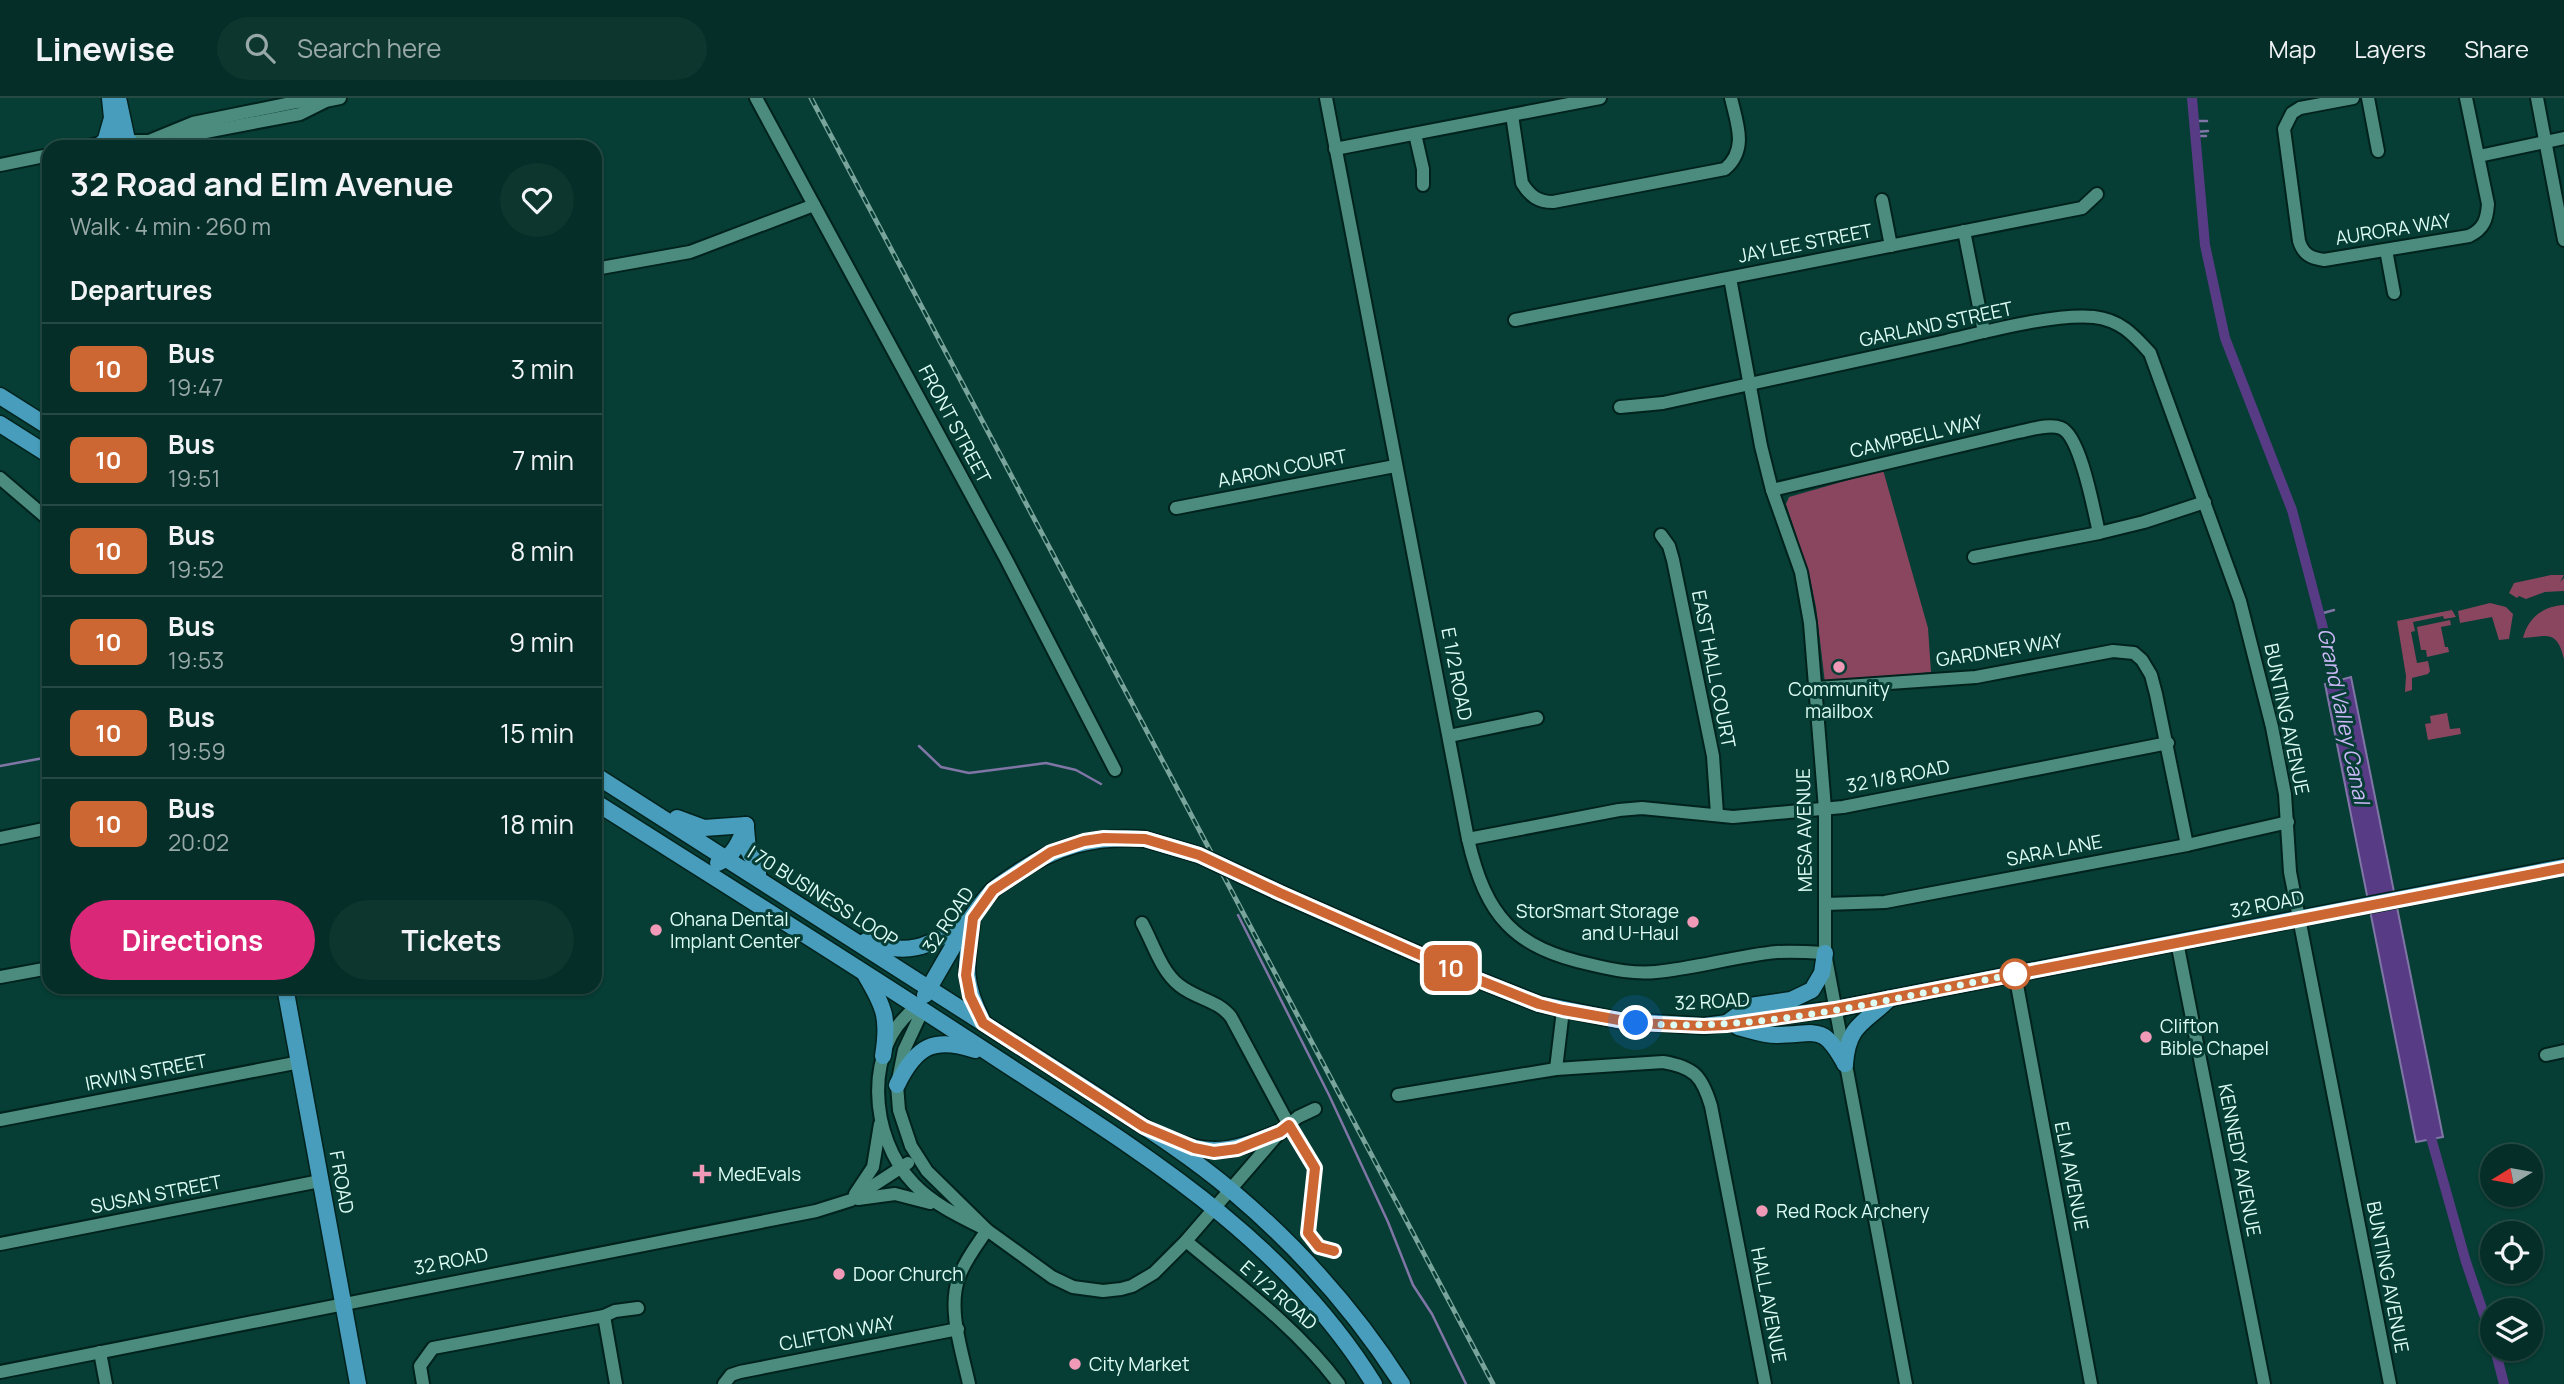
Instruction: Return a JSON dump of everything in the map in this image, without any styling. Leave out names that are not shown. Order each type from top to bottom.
[{"type":"main road","points":[[100,140],[112,118],[110,98]]},
{"type":"main road","points":[[118,98],[129,140]]},
{"type":"main road","points":[[108,140],[117,136],[126,140]]},
{"type":"main road","points":[[0,396],[42,423]]},
{"type":"main road","points":[[0,424],[42,451]]},
{"type":"main road","name":"I 70 BUSINESS LOOP","points":[[602,780],[758,877],[1144,1127],[1231,1190],[1280,1236],[1334,1293],[1402,1384]]},
{"type":"main road","points":[[612,786],[694,826],[714,828],[746,825]]},
{"type":"main road","points":[[602,806],[918,1006],[1118,1137],[1216,1208],[1275,1261],[1312,1301],[1374,1384]]},
{"type":"main road","points":[[703,870],[727,859],[734,851],[746,825]]},
{"type":"main road","points":[[746,825],[748,850],[758,868],[758,877]]},
{"type":"main road","name":"32 ROAD","points":[[918,1006],[993,890],[1051,852],[1084,841],[1104,838],[1145,839],[1199,855],[1491,985],[1563,1010],[1636,1023],[1726,1025],[1835,1009],[2564,867]]},
{"type":"main road","points":[[833,927],[889,948],[909,950],[927,945],[973,918]]},
{"type":"main road","points":[[973,918],[966,975],[970,996],[983,1023]]},
{"type":"main road","points":[[1726,1025],[1750,1006],[1791,1000],[1812,990],[1822,973],[1825,953]]},
{"type":"main road","points":[[865,974],[885,1011],[887,1028],[883,1056]]},
{"type":"main road","name":"F ROAD","points":[[286,994],[358,1384]]},
{"type":"main road","points":[[1845,1064],[1846,1047],[1851,1033],[1890,998]]},
{"type":"main road","points":[[1726,1025],[1775,1035],[1810,1031],[1819,1033],[1832,1042],[1845,1064]]},
{"type":"main road","points":[[897,1085],[914,1057],[936,1044],[960,1045],[1003,1062]]},
{"type":"main road","points":[[1144,1127],[1179,1143],[1214,1152],[1237,1149],[1284,1128]]},
{"type":"street","points":[[151,140],[192,123],[296,102],[340,98]]},
{"type":"street","name":"FRONT STREET","points":[[756,98],[1005,556],[1115,770]]},
{"type":"street","name":"E 1/2 ROAD","points":[[1325,98],[1468,839],[1479,881],[1495,912],[1524,939],[1559,957],[1616,970],[1643,973],[1776,953],[1825,953]]},
{"type":"street","points":[[1335,149],[1600,98]]},
{"type":"street","points":[[1512,115],[1522,183],[1528,192],[1542,202],[1553,202],[1725,169],[1734,161],[1739,150],[1731,98]]},
{"type":"street","name":"AURORA WAY","points":[[2353,98],[2300,108],[2292,113],[2284,129],[2299,241],[2306,254],[2313,259],[2324,260],[2386,250],[2469,236],[2477,232],[2487,218],[2488,204],[2479,156]]},
{"type":"street","points":[[2368,98],[2378,151]]},
{"type":"street","points":[[2466,98],[2479,156],[2564,138]]},
{"type":"street","points":[[2537,98],[2564,240]]},
{"type":"street","points":[[181,140],[195,134],[300,114],[324,100]]},
{"type":"street","points":[[1415,134],[1423,169],[1423,185]]},
{"type":"street","points":[[0,165],[42,156]]},
{"type":"street","name":"JAY LEE STREET","points":[[1515,320],[2082,208],[2097,194]]},
{"type":"street","points":[[1882,200],[1891,246]]},
{"type":"street","points":[[602,268],[690,252],[814,205]]},
{"type":"street","points":[[1964,231],[1984,332]]},
{"type":"street","points":[[2386,250],[2394,293]]},
{"type":"street","name":"MESA AVENUE","points":[[1730,278],[1772,489],[1801,572],[1810,623],[1825,809],[1825,953],[1906,1384]]},
{"type":"street","name":"GARLAND STREET","points":[[1619,407],[1663,403],[1984,332],[2056,319],[2092,317],[2113,321],[2129,330]]},
{"type":"street","name":"BUNTING AVENUE","points":[[2129,330],[2150,353],[2205,502],[2240,601],[2269,714],[2285,794],[2288,860],[2298,920],[2389,1384]]},
{"type":"street","name":"CAMPBELL WAY","points":[[1772,489],[2018,432],[2058,427],[2069,432],[2087,483],[2099,533]]},
{"type":"street","name":"AARON COURT","points":[[1176,508],[1395,466]]},
{"type":"street","points":[[0,478],[42,514]]},
{"type":"street","points":[[1974,557],[2099,533],[2205,502]]},
{"type":"street","name":"EAST HALL COURT","points":[[1661,534],[1669,546],[1673,560],[1713,756],[1717,814]]},
{"type":"street","name":"GARDNER WAY","points":[[1817,688],[1976,677],[2113,651],[2133,653],[2142,660],[2151,676],[2168,743]]},
{"type":"street","points":[[1449,736],[1537,718]]},
{"type":"street","points":[[2168,743],[2187,845]]},
{"type":"street","name":"32 1/8 ROAD","points":[[1468,839],[1642,808],[1733,817],[1825,809],[2168,743]]},
{"type":"street","name":"SARA LANE","points":[[1825,904],[1885,902],[2187,845],[2288,822]]},
{"type":"street","points":[[0,838],[42,829]]},
{"type":"street","points":[[1142,923],[1173,980],[1225,1009],[1231,1017],[1284,1128]]},
{"type":"street","name":"KENNEDY AVENUE","points":[[2177,942],[2264,1384]]},
{"type":"street","points":[[0,977],[42,969]]},
{"type":"street","name":"ELM AVENUE","points":[[2015,974],[2091,1384]]},
{"type":"street","name":"32 ROAD","points":[[987,1230],[945,1209],[923,1193],[902,1168],[888,1141],[878,1084],[883,1056],[901,1020],[918,1006],[920,1016],[904,1049],[897,1085],[902,1122],[917,1157],[939,1184],[987,1230],[1052,1277],[1088,1291],[1121,1289],[1144,1280],[1186,1241],[1284,1128],[1315,1109]]},
{"type":"street","points":[[1398,1095],[1556,1069],[1563,1010]]},
{"type":"street","points":[[2546,1055],[2564,1051]]},
{"type":"street","name":"IRWIN STREET","points":[[0,1120],[300,1062]]},
{"type":"street","name":"HALL AVENUE","points":[[1556,1069],[1662,1062],[1680,1065],[1695,1073],[1704,1084],[1711,1106],[1765,1384]]},
{"type":"street","points":[[851,1200],[873,1167],[881,1113]]},
{"type":"street","name":"32 ROAD","points":[[0,1372],[816,1211],[851,1200],[917,1157]]},
{"type":"street","name":"SUSAN STREET","points":[[0,1244],[320,1181]]},
{"type":"street","points":[[851,1200],[895,1194],[914,1197],[945,1209]]},
{"type":"street","points":[[969,1384],[958,1329],[955,1296],[958,1278],[987,1230]]},
{"type":"street","name":"E 1/2 ROAD","points":[[1186,1241],[1294,1333],[1313,1351],[1339,1384]]},
{"type":"street","points":[[423,1384],[420,1366],[433,1348],[638,1308]]},
{"type":"street","points":[[604,1316],[616,1384]]},
{"type":"street","name":"CLIFTON WAY","points":[[725,1382],[740,1372],[958,1329]]},
{"type":"street","points":[[100,1352],[106,1384]]},
{"type":"shaded area","points":[[1883,470],[1928,628],[1931,672],[1825,683],[1809,573],[1786,504],[1789,497]]},
{"type":"shaded area","points":[[2564,575],[2560,582],[2564,578],[2564,591],[2545,592],[2526,599],[2509,593],[2514,583]]},
{"type":"shaded area","points":[[2490,603],[2506,607],[2513,614],[2509,639],[2499,640],[2492,617],[2460,623],[2458,611]]},
{"type":"shaded area","points":[[2564,605],[2564,659],[2555,639],[2539,636],[2523,638],[2538,614]]},
{"type":"shaded area","points":[[2452,610],[2456,617],[2444,619],[2443,616],[2413,622],[2415,631],[2411,632],[2417,663],[2428,661],[2430,671],[2412,678],[2412,690],[2405,692],[2406,676],[2397,621]]},
{"type":"shaded area","points":[[2450,620],[2451,625],[2441,627],[2445,647],[2448,647],[2449,652],[2427,657],[2426,650],[2421,650],[2417,627]]},
{"type":"shaded area","points":[[2447,713],[2450,729],[2460,728],[2461,734],[2428,740],[2425,724],[2431,723],[2430,716]]},
{"type":"water","points":[[2351,677],[2443,1137],[2416,1142],[2325,684]]},
{"type":"waterway","name":"Grand Valley Canal","points":[[2192,98],[2205,245],[2225,338],[2292,510],[2340,693]]},
{"type":"waterway","points":[[2194,121],[2207,121]]},
{"type":"waterway","points":[[2195,132],[2208,131]]},
{"type":"waterway","points":[[2195,136],[2206,136]]},
{"type":"waterway","points":[[2320,614],[2334,610]]},
{"type":"waterway","points":[[919,746],[941,767],[969,773],[1046,763],[1076,770],[1101,784]]},
{"type":"waterway","points":[[0,766],[42,758]]},
{"type":"waterway","points":[[1238,915],[1329,1095],[1388,1222],[1413,1285],[1432,1314],[1466,1384]]},
{"type":"waterway","name":"Grand Valley Canal","points":[[2428,1127],[2480,1303]]},
{"type":"waterway","name":"Grand Valley Canal","points":[[2498,1361],[2504,1384]]},
{"type":"railway","points":[[811,98],[1493,1384]]},
{"type":"bus line","name":"10","points":[[1334,1251],[1319,1247],[1308,1233],[1315,1168],[1289,1125],[1280,1132],[1237,1149],[1214,1152],[1194,1148],[1144,1127],[983,1023],[967,986],[966,965],[973,918],[993,890],[1035,861],[1066,846],[1104,838],[1145,839],[1199,855],[1461,973],[1539,1004],[1622,1021],[1704,1026],[1835,1009],[2564,868]]},
{"type":"place","name":"Community mailbox","points":[[1839,667]]},
{"type":"place","name":"StorSmart Storage and U-Haul","points":[[1693,922]]},
{"type":"place","name":"Ohana Dental Implant Center","points":[[656,930]]},
{"type":"place","name":"Clifton Bible Chapel","points":[[2146,1037]]},
{"type":"place","name":"MedEvals","points":[[702,1174]]},
{"type":"place","name":"Red Rock Archery","points":[[1762,1211]]},
{"type":"place","name":"Door Church","points":[[839,1274]]},
{"type":"place","name":"City Market","points":[[1075,1364]]},
{"type":"route","points":[[1636,1023],[1726,1025],[1835,1009],[2015,974]]}]
